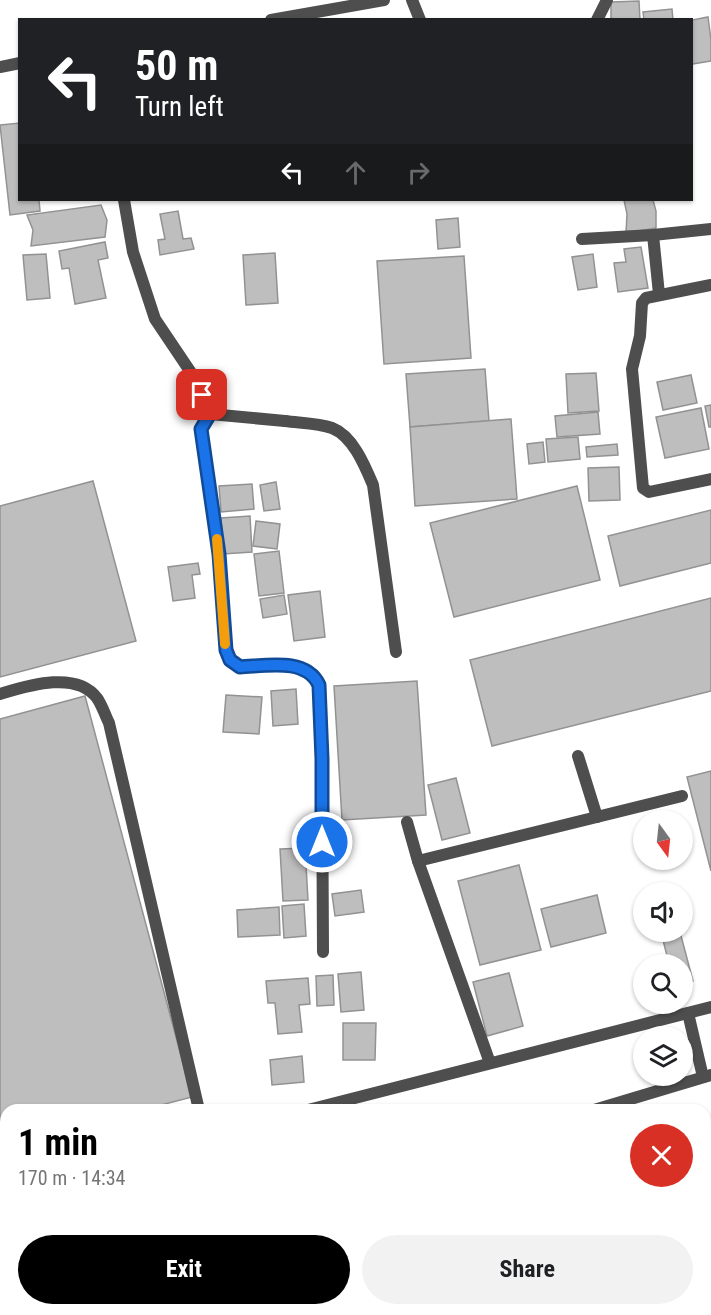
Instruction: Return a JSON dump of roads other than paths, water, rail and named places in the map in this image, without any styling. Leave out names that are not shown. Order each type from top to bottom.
[{"type":"street","points":[[282,18],[384,0]]},
{"type":"street","points":[[412,0],[419,18]]},
{"type":"street","points":[[598,18],[607,0]]},
{"type":"street","points":[[0,67],[18,63]]},
{"type":"street","points":[[124,201],[134,252],[154,319],[194,377],[210,414]]},
{"type":"street","points":[[582,239],[711,229]]},
{"type":"street","points":[[653,235],[659,294]]},
{"type":"street","points":[[711,285],[646,298],[642,303],[640,336],[632,369],[644,488],[649,492],[711,479]]},
{"type":"street","points":[[210,414],[332,428],[342,434],[362,461],[373,485],[396,652]]},
{"type":"street","points":[[210,414],[201,429],[201,436],[219,554],[226,650],[230,660],[240,667],[301,668],[315,677],[319,685],[322,759],[323,952]]},
{"type":"street","points":[[0,694],[33,684],[59,682],[83,687],[97,697],[109,723],[198,1104]]},
{"type":"street","points":[[578,756],[597,817]]},
{"type":"street","points":[[417,861],[682,796]]},
{"type":"street","points":[[407,822],[417,861],[490,1063]]},
{"type":"street","points":[[693,1012],[711,1007]]},
{"type":"street","points":[[331,1104],[684,1014]]},
{"type":"street","points":[[614,1104],[707,1076],[688,1014]]}]
